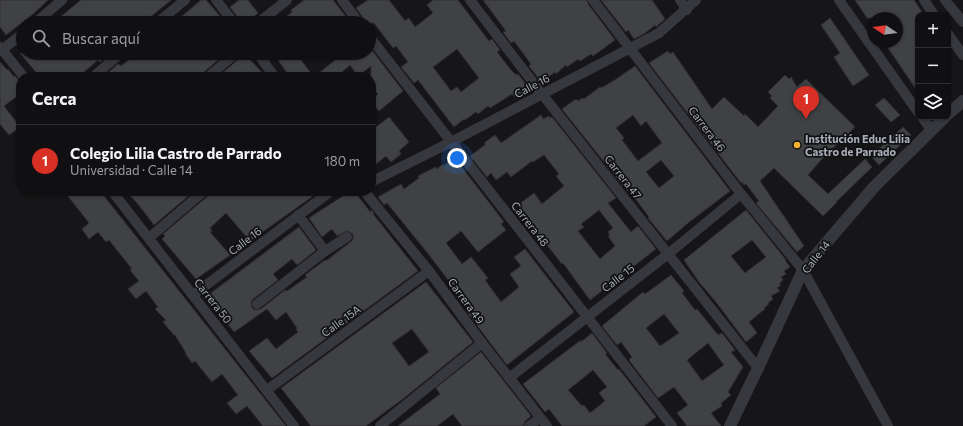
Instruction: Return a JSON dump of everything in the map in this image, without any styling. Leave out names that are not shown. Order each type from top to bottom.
[{"type":"street","points":[[43,16],[62,0]]},
{"type":"street","points":[[166,16],[185,0]]},
{"type":"street","points":[[216,0],[229,16]]},
{"type":"street","points":[[267,16],[287,0]]},
{"type":"street","points":[[342,0],[354,16]]},
{"type":"street","name":"Carrera 47","points":[[470,0],[542,94],[758,368]]},
{"type":"street","name":"Carrera 46","points":[[593,0],[740,194],[804,270],[888,426]]},
{"type":"street","points":[[680,0],[687,10]]},
{"type":"street","name":"Calle 16","points":[[376,180],[631,49],[659,33],[687,10],[696,0]]},
{"type":"street","points":[[839,0],[915,108]]},
{"type":"street","points":[[924,0],[932,12]]},
{"type":"street","points":[[945,0],[963,22]]},
{"type":"street","points":[[16,38],[1,48],[20,72]]},
{"type":"street","points":[[951,38],[963,55]]},
{"type":"street","name":"Carrera 48","points":[[376,45],[672,426]]},
{"type":"street","points":[[99,72],[113,60]]},
{"type":"street","points":[[214,72],[228,60]]},
{"type":"street","points":[[262,60],[271,72]]},
{"type":"street","points":[[951,111],[963,101]]},
{"type":"street","points":[[924,120],[931,130]]},
{"type":"street","name":"Calle 14","points":[[730,426],[804,270],[874,187],[942,120]]},
{"type":"street","name":"Calle 15","points":[[509,378],[668,254],[740,194]]},
{"type":"street","name":"Carrera 50","points":[[116,196],[294,426]]},
{"type":"street","points":[[149,238],[198,196]]},
{"type":"street","name":"Calle 16","points":[[193,295],[324,196]]},
{"type":"street","name":"Carrera 49","points":[[368,196],[429,271],[482,343],[547,426]]},
{"type":"street","points":[[298,215],[325,251]]},
{"type":"street","points":[[257,304],[325,251],[347,237]]},
{"type":"street","name":"Calle 15A","points":[[266,390],[429,271]]},
{"type":"street","points":[[380,426],[482,343]]},
{"type":"street","points":[[529,426],[540,418]]},
{"type":"building","points":[[0,0],[48,0],[30,16],[16,16],[16,27],[6,35],[0,27]]},
{"type":"building","points":[[81,0],[171,0],[152,16],[62,16]]},
{"type":"building","points":[[201,0],[206,0],[220,16],[182,16]]},
{"type":"building","points":[[239,0],[248,0],[258,13],[254,16],[237,16],[230,7]]},
{"type":"building","points":[[304,0],[333,0],[346,16],[287,16],[292,12],[291,10]]},
{"type":"building","points":[[368,0],[389,0],[405,21],[409,18],[415,27],[433,13],[427,5],[433,0],[458,0],[489,41],[492,39],[500,50],[497,52],[511,70],[516,75],[518,74],[529,88],[515,97],[512,94],[490,108],[488,106],[478,114],[476,112],[454,127],[418,80],[414,83],[401,67],[408,62],[396,46],[393,48],[376,26],[376,16],[362,16],[356,8]],"holes":[[[457,49],[479,78],[461,92],[457,87],[451,91],[433,67]]]},
{"type":"building","points":[[483,0],[587,0],[588,4],[615,40],[593,56],[591,54],[580,61],[578,59],[567,67],[566,65],[556,74],[555,72],[543,81],[541,79],[540,80],[529,66],[531,64],[514,41],[511,43],[503,32],[506,31]]},
{"type":"building","points":[[601,0],[652,0],[665,19],[656,27],[655,25],[634,39],[628,30],[626,32]]},
{"type":"building","points":[[855,0],[914,0],[922,12],[915,12],[915,88],[888,48],[903,48],[903,12],[867,12],[867,18]]},
{"type":"building","points":[[830,18],[869,75],[853,86],[834,57],[840,53],[821,25]]},
{"type":"building","points":[[668,51],[670,54],[673,52],[712,109],[724,97],[758,127],[778,106],[770,98],[772,96],[768,92],[785,75],[789,79],[791,77],[797,87],[806,79],[855,127],[820,161],[808,175],[828,194],[865,159],[872,167],[823,216],[774,168],[760,181],[804,246],[797,252],[756,203],[759,201],[746,184],[744,185],[742,182],[741,183],[649,63]]},
{"type":"building","points":[[376,56],[403,91],[379,111],[376,107],[376,96],[378,94],[376,92],[376,72],[371,72],[371,66],[363,72],[355,72],[350,65],[342,72],[320,72],[335,60],[376,60]]},
{"type":"building","points":[[26,60],[98,60],[84,72],[36,72]]},
{"type":"building","points":[[129,60],[218,60],[204,72],[109,72],[118,64],[121,66]]},
{"type":"building","points":[[238,60],[250,60],[261,72],[224,72]]},
{"type":"building","points":[[278,60],[301,60],[310,72],[286,72]]},
{"type":"building","points":[[0,62],[14,77],[16,77],[16,97],[4,106],[16,122],[16,130],[9,135],[0,124]]},
{"type":"building","points":[[635,66],[730,191],[667,241],[648,218],[649,217],[629,190],[627,191],[562,109],[576,99],[578,101],[582,98],[584,99],[600,87],[601,88]],"holes":[[[633,115],[641,126],[646,121],[662,143],[638,161],[622,140],[624,138],[616,128]],[[661,160],[674,176],[659,188],[646,172]]]},
{"type":"building","points":[[884,98],[900,115],[891,122],[875,105]]},
{"type":"building","points":[[541,115],[543,119],[549,116],[550,118],[552,117],[616,198],[608,203],[631,232],[638,226],[656,249],[590,300],[563,263],[562,264],[521,212],[523,211],[518,205],[534,193],[542,204],[564,186],[556,176],[559,174],[544,155],[533,162],[532,161],[511,177],[507,172],[496,180],[491,173],[487,177],[470,156],[495,135],[501,143]],"holes":[[[599,210],[613,228],[608,232],[610,235],[608,236],[615,246],[600,259],[578,231],[584,227],[581,224]]]},
{"type":"building","points":[[389,117],[409,142],[399,151],[401,154],[391,162],[386,156],[376,164],[376,127]]},
{"type":"building","points":[[903,127],[911,135],[879,165],[871,156]]},
{"type":"building","points":[[454,157],[504,222],[501,224],[506,230],[478,252],[461,231],[446,243],[462,264],[471,257],[488,278],[485,280],[501,302],[519,287],[510,274],[521,266],[514,257],[525,249],[574,312],[507,365],[467,312],[470,309],[430,256],[387,203],[384,205],[378,197],[401,184],[404,189],[419,178],[418,176],[436,167],[437,169],[443,164],[444,166]]},
{"type":"building","points":[[68,196],[104,196],[286,426],[263,426],[247,406],[236,414],[227,403],[238,395],[222,374],[212,382],[195,361],[192,363],[175,335],[163,322],[166,320],[155,309],[158,307],[146,291],[136,299],[128,289],[139,281],[130,270],[132,269],[109,240],[106,242],[98,232],[89,239],[82,229],[89,223]]},
{"type":"building","points":[[131,196],[188,196],[154,225]]},
{"type":"building","points":[[208,196],[313,196],[250,241],[226,213],[210,228],[212,231],[210,232],[230,255],[196,279],[162,239],[165,236],[163,234]]},
{"type":"building","points":[[343,196],[358,196],[371,213],[371,210],[374,213],[373,214],[418,271],[272,378],[249,351],[267,338],[276,349],[298,332],[296,329],[297,328],[286,312],[276,320],[267,309],[234,332],[207,296],[299,227],[316,250],[297,265],[292,259],[273,274],[278,280],[251,302],[252,308],[255,310],[261,309],[285,290],[287,291],[307,277],[305,275],[353,240],[353,234],[347,231],[337,236],[332,229],[322,237],[309,218]]},
{"type":"building","points":[[746,210],[790,267],[784,271],[786,274],[781,277],[783,280],[779,284],[781,285],[777,288],[780,291],[771,296],[773,299],[764,308],[765,309],[749,322],[757,333],[746,342],[699,282],[684,260]],"holes":[[[752,240],[766,257],[745,273],[731,256]]]},
{"type":"building","points":[[671,275],[684,291],[682,293],[695,310],[697,309],[718,335],[722,333],[735,350],[731,352],[743,367],[728,392],[731,395],[721,403],[722,406],[711,413],[721,426],[687,426],[677,413],[688,405],[674,387],[658,398],[629,360],[632,357],[621,342],[617,345],[602,326],[643,292],[645,294]],"holes":[[[664,314],[679,333],[660,346],[646,328]],[[708,343],[724,365],[702,381],[687,360]]]},
{"type":"building","points":[[426,282],[473,342],[404,398],[366,426],[311,426],[281,388]],"holes":[[[412,329],[429,352],[409,366],[392,343]]]},
{"type":"building","points":[[592,333],[607,353],[605,354],[618,370],[619,369],[656,417],[644,426],[562,426],[549,409],[545,412],[523,384],[581,340],[581,342]],"holes":[[[593,370],[607,387],[599,393],[605,401],[590,413],[568,390]]]},
{"type":"building","points":[[481,352],[531,416],[525,421],[523,426],[462,426],[453,414],[437,426],[398,426],[440,394],[436,388]]},
{"type":"place","name":"Colegio Lilia Castro de Parrado","points":[[806,119]]},
{"type":"place","name":"Institución Educ Lilia Castro de Parrado","points":[[797,145]]}]
